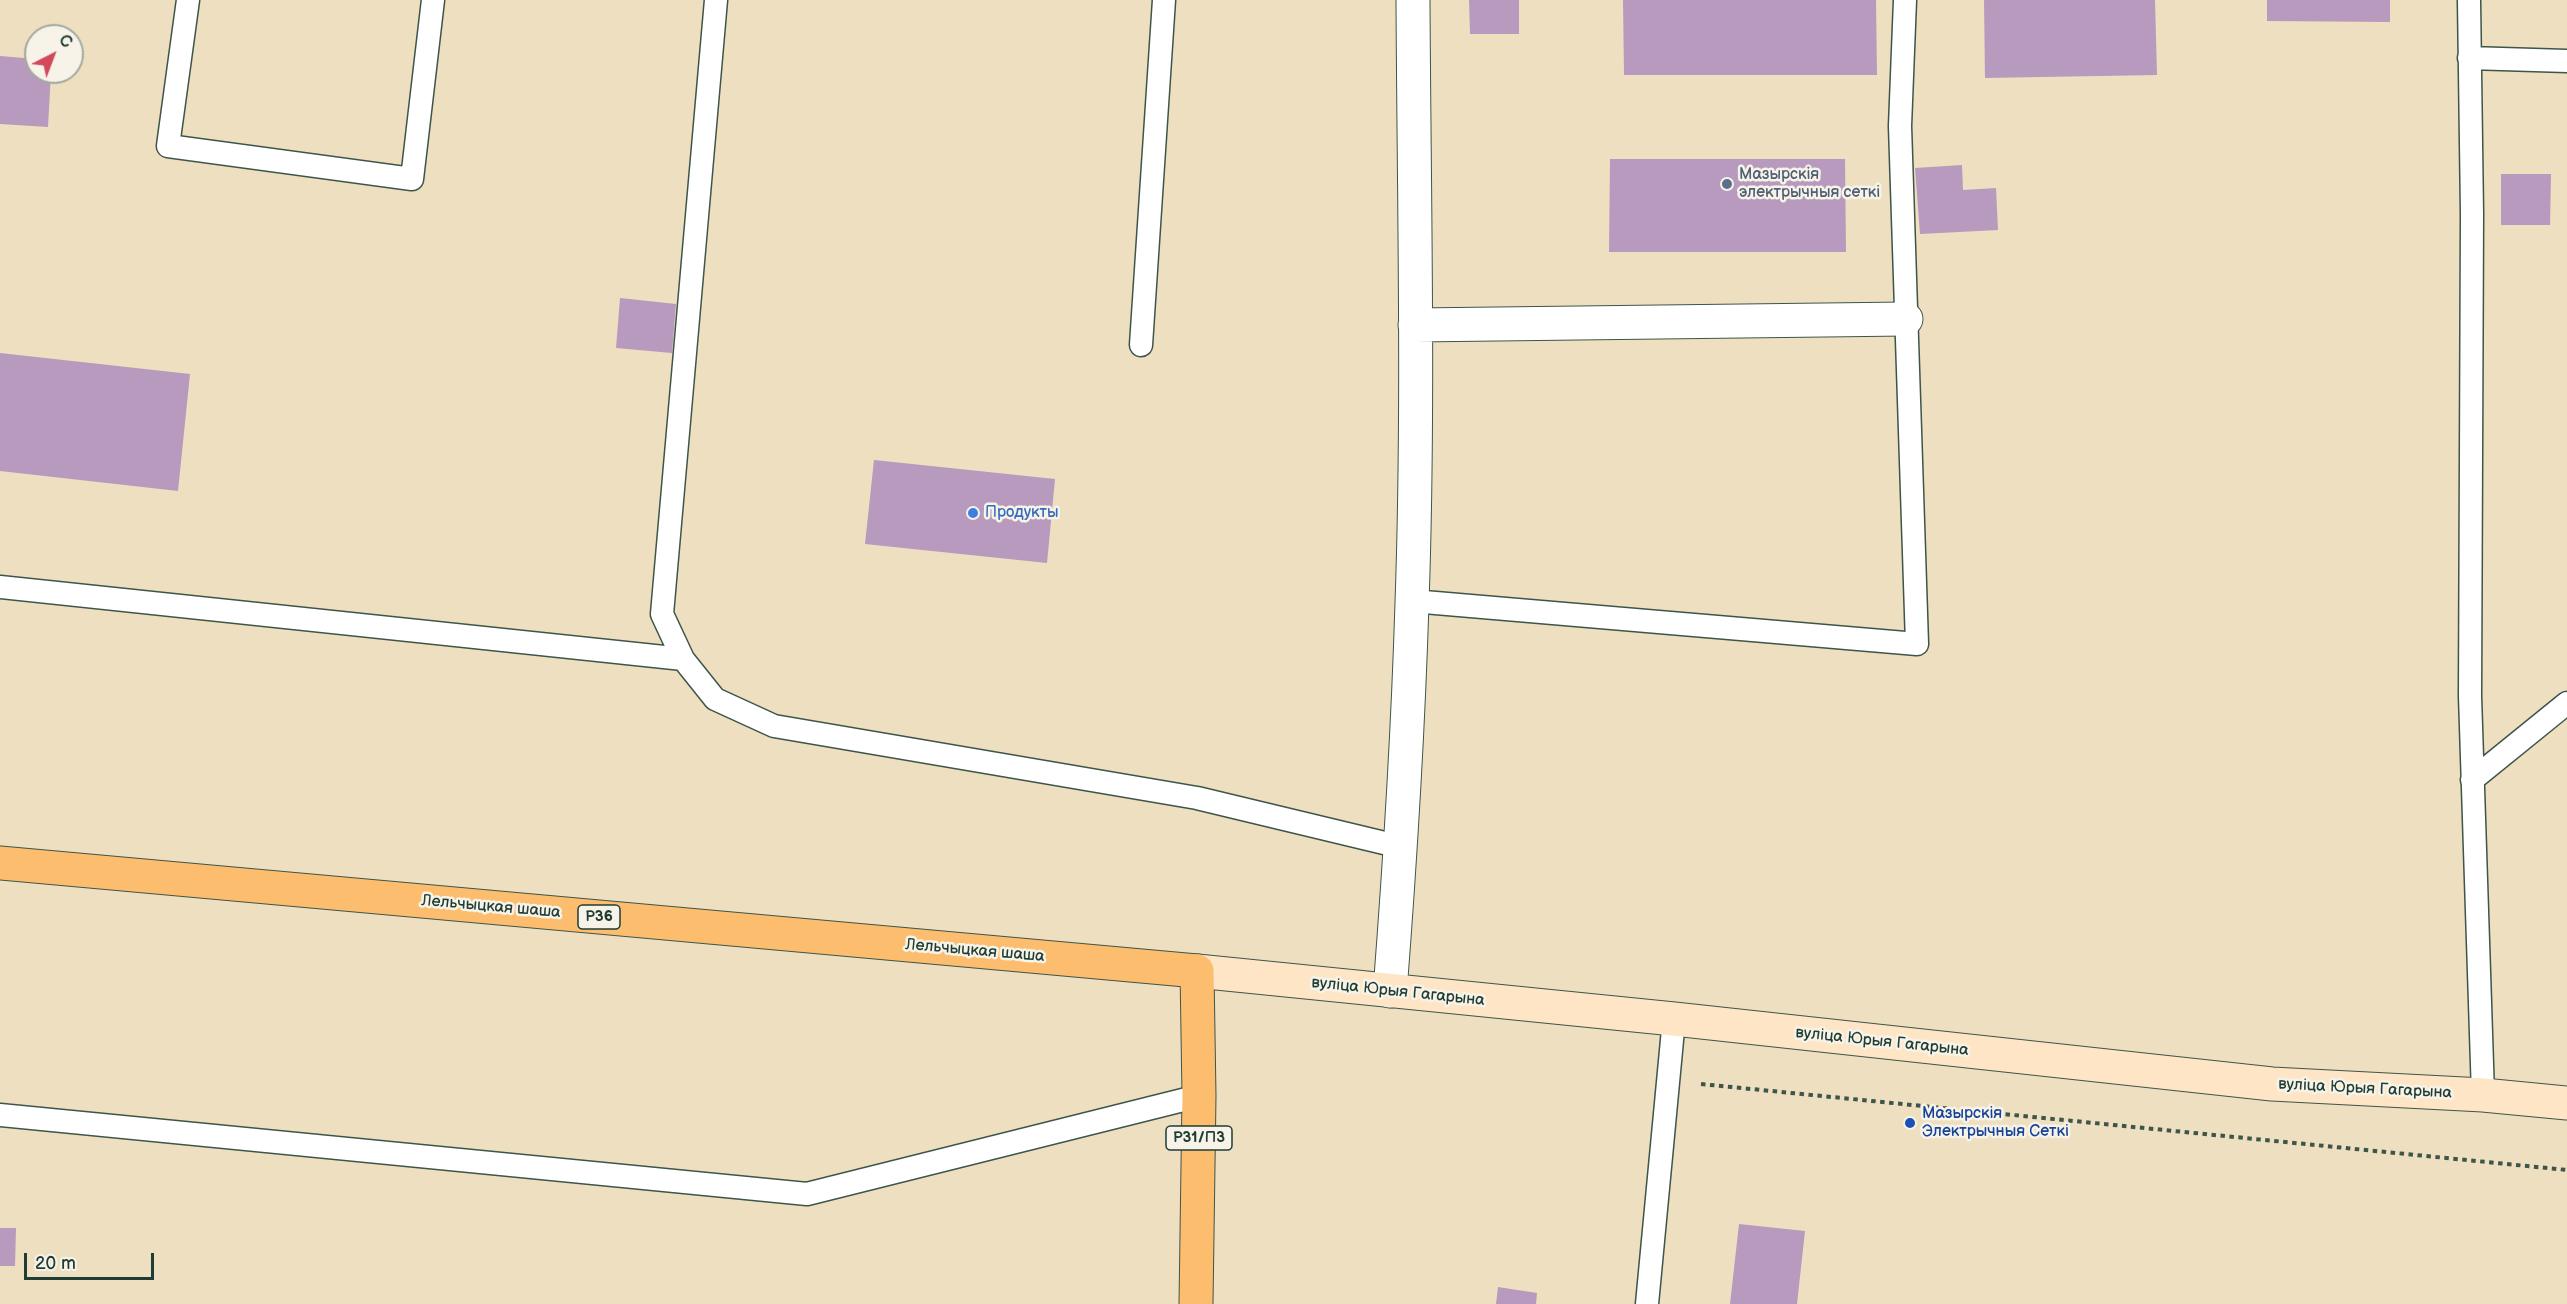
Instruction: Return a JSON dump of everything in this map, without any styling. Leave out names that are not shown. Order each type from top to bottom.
[{"type":"main road","name":"Лельчыцкая шаша","points":[[0,863],[1197,971]]},
{"type":"main road","name":"вуліца Юрыя Гагарына","points":[[1197,971],[1674,1019],[2272,1084],[2483,1095],[2567,1103]]},
{"type":"main road","name":"Р31/П3","points":[[1196,1304],[1199,1096],[1197,971]]},
{"type":"street","points":[[1390,991],[1401,847],[1412,601],[1415,325],[1413,0]]},
{"type":"street","points":[[1415,325],[1906,320]]},
{"type":"lane","points":[[188,0],[168,146],[412,179],[433,0]]},
{"type":"lane","points":[[716,0],[662,614],[683,659],[715,699],[774,726],[1197,798],[1401,847]]},
{"type":"lane","points":[[1141,345],[1166,6],[1164,0]]},
{"type":"lane","points":[[1412,601],[1917,644],[1900,126],[1905,0]]},
{"type":"lane","points":[[2469,0],[2472,214],[2470,696],[2483,1095]]},
{"type":"lane","points":[[2469,58],[2567,61]]},
{"type":"lane","points":[[0,587],[683,659]]},
{"type":"lane","points":[[2472,780],[2567,703]]},
{"type":"lane","points":[[1647,1304],[1674,1019]]},
{"type":"lane","points":[[0,1115],[807,1194],[1199,1096]]},
{"type":"path","points":[[1668,1081],[2567,1170]]},
{"type":"building","points":[[1469,0],[1519,0],[1519,34],[1470,34]]},
{"type":"building","points":[[1623,0],[1876,0],[1877,75],[1624,75]]},
{"type":"building","points":[[1984,0],[2155,0],[2157,75],[1985,78]]},
{"type":"building","points":[[2267,0],[2390,0],[2390,22],[2267,21]]},
{"type":"building","points":[[0,56],[24,58],[24,84],[50,84],[48,127],[0,124]]},
{"type":"building","name":"Мазырскія электрычныя сеткі","points":[[1610,159],[1845,159],[1846,252],[1609,252]]},
{"type":"building","points":[[1962,165],[1963,190],[1996,188],[1998,230],[1920,234],[1915,168]]},
{"type":"building","points":[[2501,174],[2551,174],[2550,225],[2501,225]]},
{"type":"building","points":[[620,298],[676,304],[672,353],[616,348]]},
{"type":"building","points":[[0,353],[190,374],[178,491],[0,471]]},
{"type":"building","points":[[874,460],[1055,479],[1047,563],[865,544]]},
{"type":"building","points":[[1739,1224],[1805,1231],[1797,1304],[1730,1304]]},
{"type":"building","points":[[0,1228],[16,1228],[15,1266],[0,1266]]},
{"type":"building","points":[[1498,1287],[1537,1293],[1536,1304],[1496,1304]]},
{"type":"place","name":"Мазырскія электрычныя сеткі","points":[[1727,184]]},
{"type":"place","name":"Продукты","points":[[973,513]]},
{"type":"place","name":"Мазырскія Электрычныя Сеткі","points":[[1910,1123]]}]
